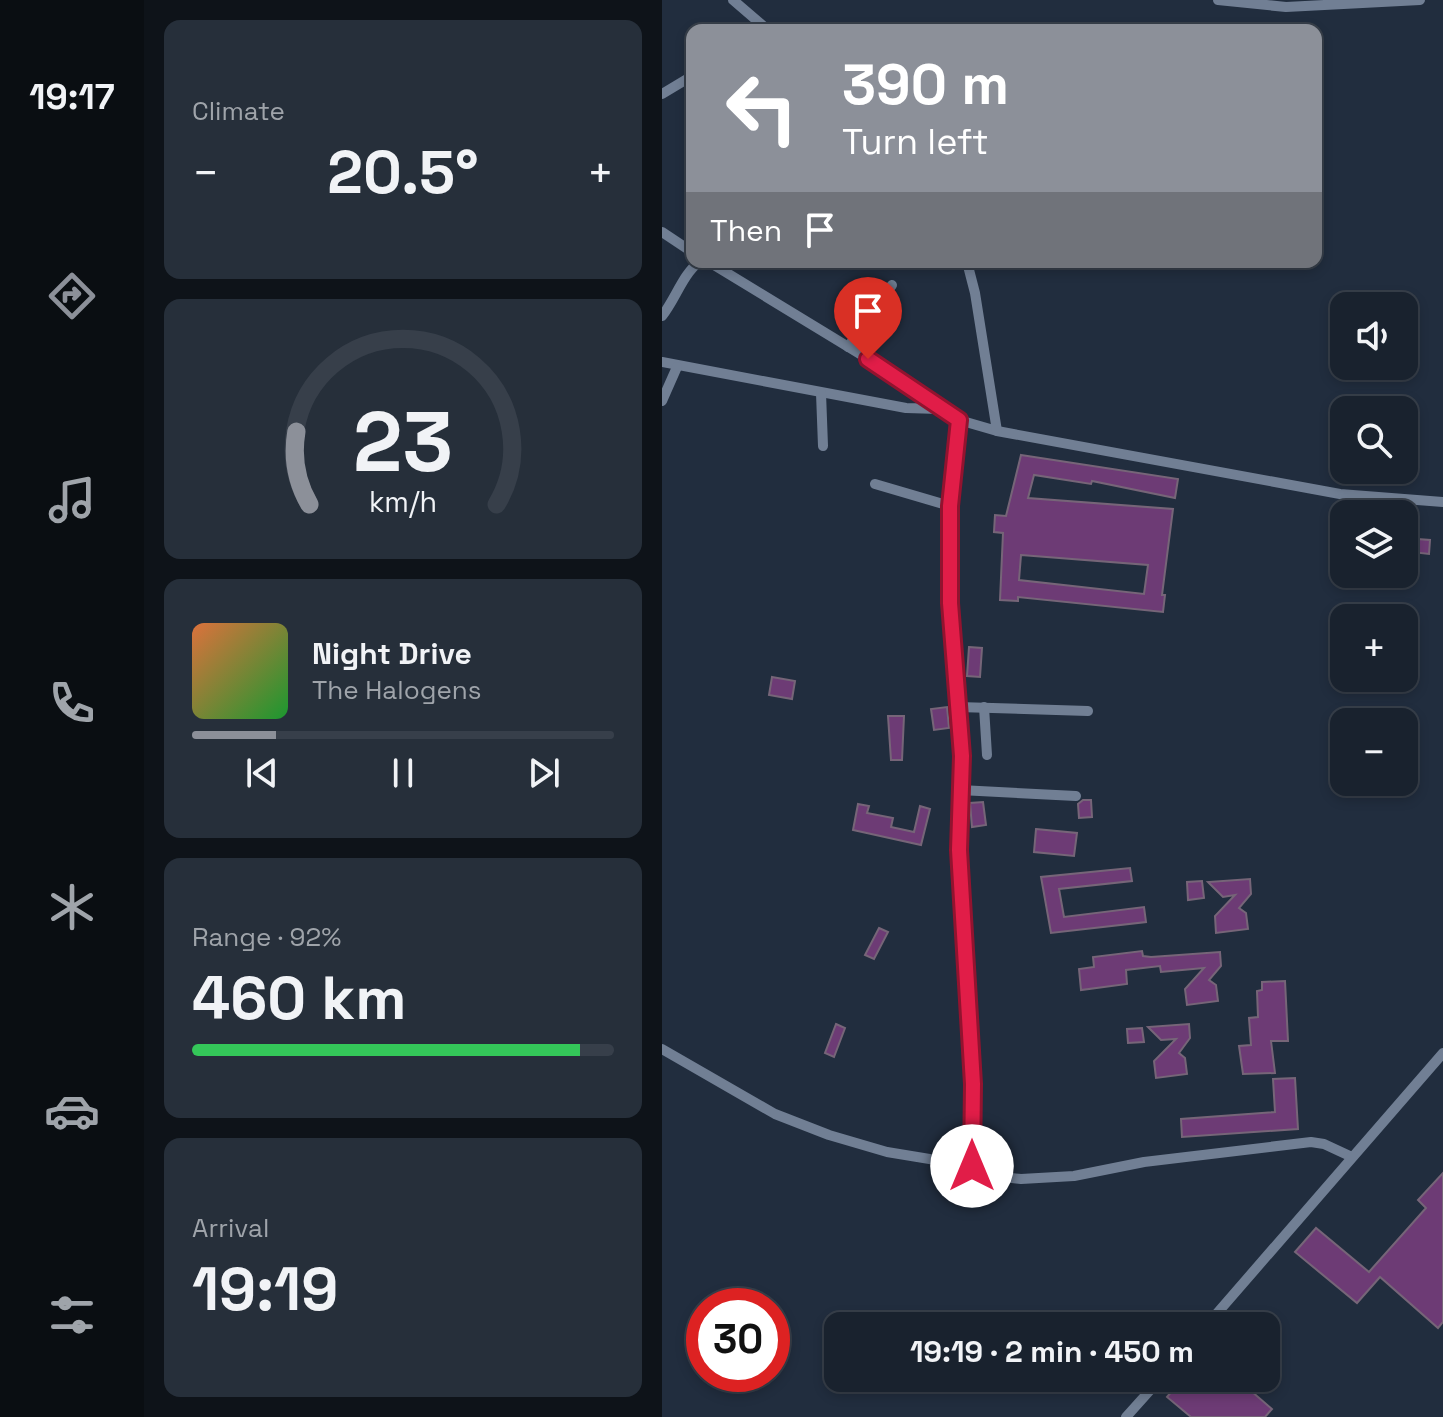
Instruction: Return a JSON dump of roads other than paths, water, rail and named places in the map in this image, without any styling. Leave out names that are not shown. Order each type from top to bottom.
[{"type":"street","points":[[733,0],[761,24]]},
{"type":"street","points":[[1218,0],[1286,7],[1420,0]]},
{"type":"street","points":[[662,94],[686,80]]},
{"type":"street","points":[[662,232],[686,248]]},
{"type":"street","points":[[662,316],[692,268]]},
{"type":"street","points":[[719,268],[906,382],[939,409],[959,420],[997,431],[1340,494],[1443,502]]},
{"type":"street","points":[[969,268],[997,431]]},
{"type":"street","points":[[848,347],[892,285]]},
{"type":"street","points":[[662,362],[906,408],[939,409]]},
{"type":"street","points":[[662,401],[677,367]]},
{"type":"street","points":[[821,393],[823,446]]},
{"type":"street","points":[[959,420],[950,506],[950,603],[962,756],[959,850],[973,1084],[972,1166]]},
{"type":"street","points":[[875,484],[950,506]]},
{"type":"street","points":[[958,707],[1088,711]]},
{"type":"street","points":[[984,707],[987,755]]},
{"type":"street","points":[[960,790],[1076,796]]},
{"type":"street","points":[[662,1049],[775,1114],[829,1135],[887,1152],[972,1166],[1003,1177],[1038,1179],[1074,1176],[1144,1162],[1311,1142],[1324,1144],[1352,1157]]},
{"type":"street","points":[[1218,1312],[1443,1053]]},
{"type":"street","points":[[1130,1416],[1150,1392]]}]
